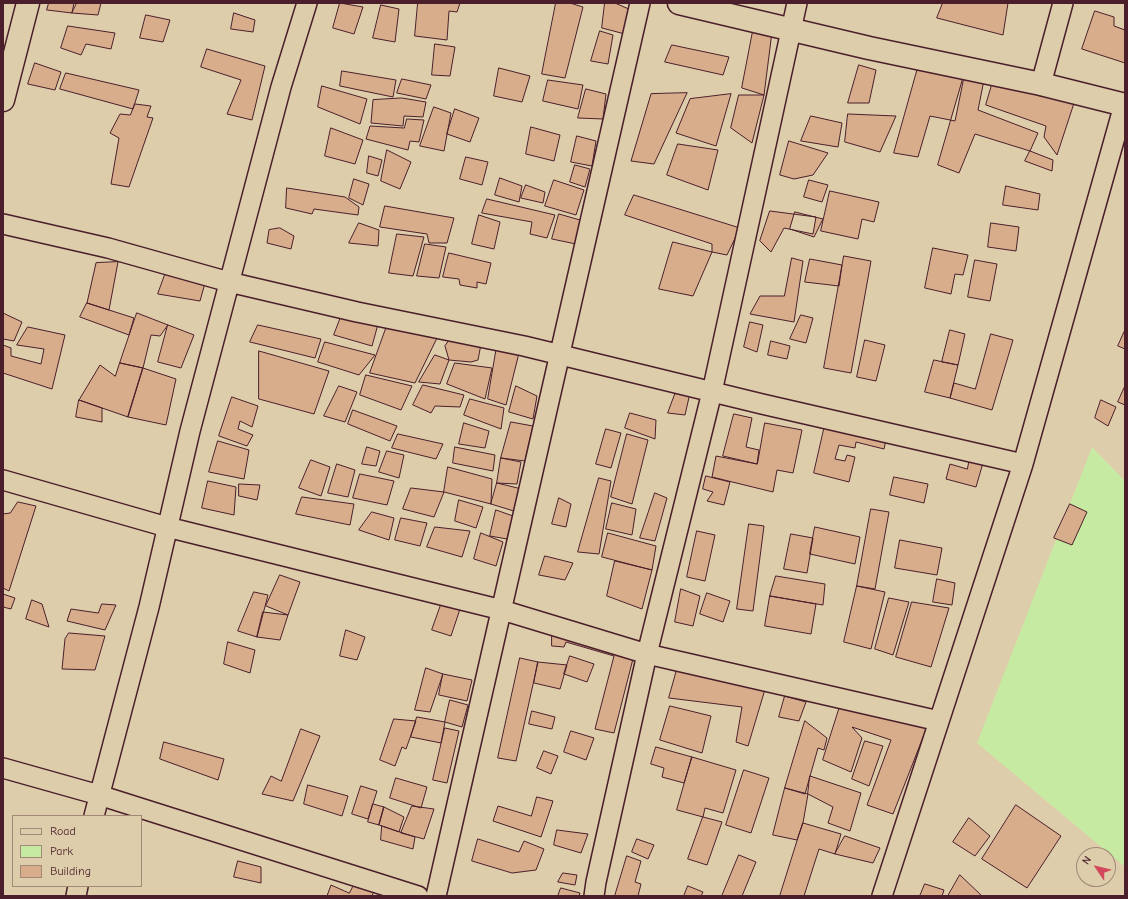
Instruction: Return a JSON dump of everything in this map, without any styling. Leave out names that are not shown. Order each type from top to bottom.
[{"type":"street","points":[[3,100],[28,3]]},
{"type":"street","points":[[94,815],[149,607],[190,431],[228,282],[281,87],[307,3]]},
{"type":"street","points":[[436,896],[561,355],[640,3]]},
{"type":"street","points":[[679,3],[791,30],[1041,84],[1125,105],[1023,464],[882,896]]},
{"type":"street","points":[[594,896],[647,654],[712,392],[797,3]]},
{"type":"street","points":[[1041,84],[1063,3]]},
{"type":"street","points":[[3,224],[108,248],[228,282],[356,312],[561,355],[712,392],[1023,464]]},
{"type":"street","points":[[3,480],[168,527],[502,610],[647,654],[939,721]]},
{"type":"street","points":[[3,768],[99,795],[367,878],[418,896]]},
{"type":"green space","points":[[1092,447],[1125,481],[1124,866],[1116,859],[1116,847],[1101,847],[977,743]]},
{"type":"building","points":[[49,3],[74,3],[72,13],[47,10]]},
{"type":"building","points":[[77,3],[101,3],[98,15],[72,13]]},
{"type":"building","points":[[340,3],[363,7],[354,34],[333,28]]},
{"type":"building","points":[[418,3],[460,3],[457,12],[449,11],[447,40],[415,36]]},
{"type":"building","points":[[556,3],[570,3],[583,7],[565,78],[542,74]]},
{"type":"building","points":[[605,3],[615,3],[631,10],[625,34],[602,28]]},
{"type":"building","points":[[943,3],[1008,3],[1003,35],[937,18]]},
{"type":"building","points":[[381,5],[399,9],[395,42],[373,38]]},
{"type":"building","points":[[1095,11],[1114,17],[1114,26],[1125,30],[1125,63],[1082,49]]},
{"type":"building","points":[[234,13],[255,20],[253,32],[231,29]]},
{"type":"building","points":[[146,15],[170,20],[163,42],[140,38]]},
{"type":"building","points":[[68,26],[115,33],[111,49],[86,44],[81,55],[61,48]]},
{"type":"building","points":[[600,31],[613,35],[608,64],[591,61]]},
{"type":"building","points":[[753,31],[772,32],[764,95],[742,88]]},
{"type":"building","points":[[435,44],[455,47],[450,76],[432,75]]},
{"type":"building","points":[[672,45],[729,57],[723,75],[665,62]]},
{"type":"building","points":[[207,49],[265,66],[252,120],[227,114],[241,80],[201,67]]},
{"type":"building","points":[[35,63],[61,72],[55,90],[28,84]]},
{"type":"building","points":[[919,64],[965,72],[955,121],[930,116],[918,157],[894,153]]},
{"type":"building","points":[[859,65],[876,70],[869,103],[848,103]]},
{"type":"building","points":[[499,68],[530,76],[522,102],[494,96]]},
{"type":"building","points":[[342,71],[396,80],[393,97],[340,86]]},
{"type":"building","points":[[965,72],[984,80],[978,110],[1038,133],[1030,151],[975,134],[959,173],[938,165]]},
{"type":"building","points":[[66,73],[139,90],[133,109],[60,89]]},
{"type":"building","points":[[994,78],[1076,97],[1057,155],[1044,137],[1046,126],[986,105]]},
{"type":"building","points":[[402,79],[431,85],[426,99],[397,93]]},
{"type":"building","points":[[548,80],[583,85],[578,109],[543,101]]},
{"type":"building","points":[[322,86],[367,99],[360,124],[318,107]]},
{"type":"building","points":[[586,89],[606,94],[603,119],[578,118]]},
{"type":"building","points":[[687,93],[654,164],[631,161],[651,94]]},
{"type":"building","points":[[731,94],[716,146],[676,133],[690,99]]},
{"type":"building","points":[[739,95],[764,95],[752,143],[731,128]]},
{"type":"building","points":[[402,98],[426,102],[423,117],[404,116],[403,126],[371,123],[373,100]]},
{"type":"building","points":[[135,104],[151,106],[147,117],[153,118],[129,187],[111,184],[119,138],[110,133],[120,114],[130,115]]},
{"type":"building","points":[[434,107],[451,113],[444,151],[420,146]]},
{"type":"building","points":[[455,109],[479,118],[470,142],[447,134]]},
{"type":"building","points":[[848,114],[896,116],[880,152],[845,142]]},
{"type":"building","points":[[811,116],[842,123],[838,147],[801,141]]},
{"type":"building","points":[[407,119],[424,120],[419,142],[410,141],[408,150],[366,139],[370,126],[404,128]]},
{"type":"building","points":[[531,127],[560,135],[554,161],[526,154]]},
{"type":"building","points":[[331,128],[363,140],[355,164],[325,156]]},
{"type":"building","points":[[577,136],[596,141],[592,166],[571,162]]},
{"type":"building","points":[[789,141],[828,153],[813,175],[794,179],[780,175]]},
{"type":"building","points":[[678,144],[718,150],[708,190],[667,175]]},
{"type":"building","points":[[387,150],[411,162],[400,189],[381,181]]},
{"type":"building","points":[[1030,151],[1053,160],[1052,171],[1025,161]]},
{"type":"building","points":[[369,156],[382,160],[378,176],[367,173]]},
{"type":"building","points":[[466,157],[488,162],[482,185],[460,179]]},
{"type":"building","points":[[575,165],[590,169],[585,187],[570,182]]},
{"type":"building","points":[[500,178],[522,186],[519,202],[495,195]]},
{"type":"building","points":[[354,179],[369,184],[363,205],[349,198]]},
{"type":"building","points":[[554,180],[584,190],[576,215],[545,206]]},
{"type":"building","points":[[809,180],[828,185],[822,202],[804,197]]},
{"type":"building","points":[[526,185],[545,192],[543,203],[521,198]]},
{"type":"building","points":[[1006,186],[1040,194],[1038,210],[1003,205]]},
{"type":"building","points":[[287,188],[345,197],[359,207],[358,215],[314,209],[312,214],[286,208]]},
{"type":"building","points":[[830,191],[879,202],[874,222],[862,219],[858,239],[821,231]]},
{"type":"building","points":[[634,195],[740,228],[727,255],[712,252],[712,244],[625,215]]},
{"type":"building","points":[[487,199],[555,215],[547,238],[530,234],[532,222],[482,213]]},
{"type":"building","points":[[385,206],[454,218],[447,243],[429,243],[427,234],[380,227]]},
{"type":"building","points":[[770,211],[816,217],[813,234],[784,228],[771,252],[760,241]]},
{"type":"building","points":[[795,212],[823,219],[814,237],[790,229]]},
{"type":"building","points":[[559,214],[580,220],[576,244],[552,239]]},
{"type":"building","points":[[479,215],[500,222],[494,249],[472,244]]},
{"type":"building","points":[[359,223],[379,230],[378,246],[349,243]]},
{"type":"building","points":[[991,223],[1019,227],[1016,251],[988,247]]},
{"type":"building","points":[[280,228],[294,236],[291,249],[267,243],[269,230]]},
{"type":"building","points":[[397,234],[424,237],[413,276],[389,273]]},
{"type":"building","points":[[673,242],[712,252],[693,296],[659,289]]},
{"type":"building","points":[[425,244],[446,247],[439,278],[417,276]]},
{"type":"building","points":[[933,248],[968,255],[963,275],[955,274],[951,294],[925,288]]},
{"type":"building","points":[[449,253],[491,263],[486,284],[477,282],[477,288],[460,285],[459,279],[443,277]]},
{"type":"building","points":[[844,256],[871,261],[851,373],[824,368]]},
{"type":"building","points":[[792,258],[803,261],[794,322],[750,314],[760,296],[784,296]]},
{"type":"building","points":[[810,259],[842,265],[839,286],[805,282]]},
{"type":"building","points":[[975,260],[997,264],[990,301],[968,297]]},
{"type":"building","points":[[118,262],[109,310],[87,303],[96,263]]},
{"type":"building","points":[[166,272],[205,283],[200,301],[158,294]]},
{"type":"building","points":[[87,303],[134,318],[129,335],[80,317]]},
{"type":"building","points":[[344,309],[380,317],[372,346],[334,335]]},
{"type":"building","points":[[3,313],[22,322],[14,341],[3,339]]},
{"type":"building","points":[[137,313],[168,325],[160,336],[151,335],[143,368],[120,363]]},
{"type":"building","points":[[801,315],[813,318],[806,343],[790,339]]},
{"type":"building","points":[[750,322],[763,325],[757,352],[744,347]]},
{"type":"building","points":[[388,323],[437,338],[415,383],[370,373]]},
{"type":"building","points":[[168,325],[194,335],[181,368],[158,362]]},
{"type":"building","points":[[258,325],[321,339],[315,358],[250,342]]},
{"type":"building","points":[[28,327],[65,335],[52,389],[3,373],[3,345],[11,348],[11,356],[41,364],[44,349],[17,345]]},
{"type":"building","points":[[950,330],[965,334],[958,365],[942,362]]},
{"type":"building","points":[[1125,330],[1125,349],[1118,346]]},
{"type":"building","points":[[991,334],[1013,340],[992,410],[950,398],[954,383],[975,389]]},
{"type":"building","points":[[453,336],[481,344],[478,360],[471,362],[449,360],[445,346]]},
{"type":"building","points":[[498,340],[520,349],[506,405],[488,399]]},
{"type":"building","points":[[865,340],[885,345],[876,381],[857,377]]},
{"type":"building","points":[[771,341],[790,346],[787,359],[768,355]]},
{"type":"building","points":[[325,342],[375,355],[359,375],[318,362]]},
{"type":"building","points":[[259,351],[329,371],[314,414],[259,399]]},
{"type":"building","points":[[435,355],[449,360],[440,384],[419,382]]},
{"type":"building","points":[[934,360],[958,365],[950,398],[925,392]]},
{"type":"building","points":[[120,363],[143,368],[128,417],[79,400],[100,365],[115,376]]},
{"type":"building","points":[[455,363],[492,368],[485,399],[447,384]]},
{"type":"building","points":[[143,368],[176,379],[166,425],[128,417]]},
{"type":"building","points":[[366,375],[412,386],[401,410],[360,395]]},
{"type":"building","points":[[423,385],[464,395],[460,407],[435,406],[431,413],[413,405]]},
{"type":"building","points":[[339,386],[357,392],[345,422],[324,416]]},
{"type":"building","points":[[516,386],[537,396],[533,419],[509,412]]},
{"type":"building","points":[[1125,386],[1125,405],[1118,402]]},
{"type":"building","points":[[677,389],[690,393],[685,415],[668,413]]},
{"type":"building","points":[[232,397],[258,406],[252,427],[240,421],[238,429],[253,435],[247,446],[219,436]]},
{"type":"building","points":[[470,399],[504,408],[501,429],[464,415]]},
{"type":"building","points":[[79,400],[102,408],[102,422],[76,417]]},
{"type":"building","points":[[1101,400],[1116,407],[1108,426],[1095,418]]},
{"type":"building","points":[[353,410],[397,426],[390,441],[348,424]]},
{"type":"building","points":[[630,413],[656,420],[655,439],[625,428]]},
{"type":"building","points":[[734,414],[752,418],[746,447],[759,450],[757,464],[723,456]]},
{"type":"building","points":[[511,422],[533,426],[525,461],[501,458]]},
{"type":"building","points":[[464,423],[489,431],[485,448],[459,444]]},
{"type":"building","points":[[765,423],[802,430],[793,473],[777,470],[773,492],[712,477],[716,456],[757,464]]},
{"type":"building","points":[[825,425],[886,440],[884,449],[856,442],[855,448],[839,445],[835,459],[845,461],[847,455],[855,457],[849,482],[814,473]]},
{"type":"building","points":[[606,429],[621,433],[611,468],[596,464]]},
{"type":"building","points":[[398,434],[443,444],[436,459],[392,448]]},
{"type":"building","points":[[627,434],[648,440],[632,504],[611,497]]},
{"type":"building","points":[[218,441],[249,450],[244,479],[209,472]]},
{"type":"building","points":[[367,447],[380,451],[376,466],[362,464]]},
{"type":"building","points":[[455,447],[495,455],[493,471],[453,463]]},
{"type":"building","points":[[387,451],[404,455],[399,478],[379,472]]},
{"type":"building","points":[[971,452],[985,456],[976,487],[946,479],[950,464],[967,469]]},
{"type":"building","points":[[501,458],[521,462],[517,484],[497,483]]},
{"type":"building","points":[[311,460],[330,467],[321,496],[299,488]]},
{"type":"building","points":[[337,464],[355,470],[348,497],[328,493]]},
{"type":"building","points":[[448,467],[492,479],[491,504],[444,492]]},
{"type":"building","points":[[360,474],[394,481],[387,505],[353,498]]},
{"type":"building","points":[[706,476],[730,482],[724,505],[707,501],[713,492],[703,489]]},
{"type":"building","points":[[894,477],[928,484],[924,503],[890,495]]},
{"type":"building","points":[[599,478],[611,481],[599,554],[578,552]]},
{"type":"building","points":[[208,481],[236,487],[234,515],[202,508]]},
{"type":"building","points":[[497,483],[530,491],[517,512],[491,504]]},
{"type":"building","points":[[239,484],[260,485],[257,500],[239,496]]},
{"type":"building","points":[[411,488],[444,492],[434,517],[403,509]]},
{"type":"building","points":[[655,493],[667,498],[655,541],[640,538]]},
{"type":"building","points":[[302,497],[354,504],[350,525],[296,514]]},
{"type":"building","points":[[559,498],[571,504],[566,527],[552,524]]},
{"type":"building","points":[[459,500],[483,507],[476,528],[455,521]]},
{"type":"building","points":[[18,502],[36,506],[9,591],[3,588],[3,514],[10,513]]},
{"type":"building","points":[[612,503],[636,509],[632,535],[606,529]]},
{"type":"building","points":[[1070,504],[1087,512],[1072,545],[1054,538]]},
{"type":"building","points":[[871,509],[889,512],[875,589],[857,586]]},
{"type":"building","points":[[496,510],[513,516],[507,539],[490,536]]},
{"type":"building","points":[[372,512],[394,518],[389,540],[359,530]]},
{"type":"building","points":[[401,518],[427,523],[420,546],[395,540]]},
{"type":"building","points":[[749,524],[764,526],[753,611],[737,609]]},
{"type":"building","points":[[435,527],[470,531],[462,557],[427,547]]},
{"type":"building","points":[[815,527],[860,537],[855,564],[810,554]]},
{"type":"building","points":[[697,531],[715,535],[705,581],[687,577]]},
{"type":"building","points":[[481,533],[503,542],[496,566],[474,559]]},
{"type":"building","points":[[608,533],[656,546],[652,570],[602,557]]},
{"type":"building","points":[[791,534],[813,538],[807,573],[784,569]]},
{"type":"building","points":[[900,540],[942,548],[937,575],[895,568]]},
{"type":"building","points":[[545,556],[573,563],[565,580],[539,575]]},
{"type":"building","points":[[615,561],[652,570],[642,609],[607,596]]},
{"type":"building","points":[[280,575],[300,582],[288,615],[266,606]]},
{"type":"building","points":[[776,576],[825,584],[823,605],[770,596]]},
{"type":"building","points":[[937,579],[955,583],[952,605],[933,602]]},
{"type":"building","points":[[857,586],[885,592],[871,649],[844,642]]},
{"type":"building","points":[[681,589],[700,596],[693,626],[675,622]]},
{"type":"building","points":[[254,592],[268,595],[257,637],[238,631]]},
{"type":"building","points":[[707,593],[730,601],[723,622],[700,614]]},
{"type":"building","points":[[3,594],[15,598],[11,609],[3,607]]},
{"type":"building","points":[[770,596],[816,604],[811,634],[765,626]]},
{"type":"building","points":[[889,598],[909,602],[893,655],[875,649]]},
{"type":"building","points":[[32,600],[42,604],[49,627],[26,619]]},
{"type":"building","points":[[442,602],[460,609],[451,636],[432,630]]},
{"type":"building","points":[[912,602],[949,608],[931,667],[896,657]]},
{"type":"building","points":[[102,604],[116,605],[105,630],[67,621],[71,609],[98,613]]},
{"type":"building","points":[[263,612],[288,615],[280,640],[257,637]]},
{"type":"building","points":[[346,630],[365,637],[357,660],[340,656]]},
{"type":"building","points":[[552,631],[634,655],[614,733],[595,729],[614,656],[566,642],[564,647],[552,646]]},
{"type":"building","points":[[69,633],[105,636],[95,670],[62,669],[65,639]]},
{"type":"building","points":[[228,642],[255,650],[250,673],[224,664]]},
{"type":"building","points":[[570,656],[594,664],[587,682],[564,674]]},
{"type":"building","points":[[520,658],[538,662],[516,761],[498,758]]},
{"type":"building","points":[[538,662],[567,665],[560,689],[534,683]]},
{"type":"building","points":[[678,666],[766,686],[748,746],[736,742],[742,707],[669,698]]},
{"type":"building","points":[[426,668],[443,674],[430,712],[415,710]]},
{"type":"building","points":[[443,674],[472,680],[467,701],[439,695]]},
{"type":"building","points":[[785,696],[806,702],[799,721],[779,717]]},
{"type":"building","points":[[450,700],[468,705],[462,727],[445,722]]},
{"type":"building","points":[[841,703],[929,722],[893,814],[867,805],[891,740],[852,727],[862,738],[851,772],[823,760]]},
{"type":"building","points":[[670,706],[711,716],[702,753],[660,740]]},
{"type":"building","points":[[532,711],[555,717],[552,729],[529,724]]},
{"type":"building","points":[[417,717],[445,722],[441,743],[411,737]]},
{"type":"building","points":[[394,719],[416,721],[406,749],[402,747],[395,766],[380,760]]},
{"type":"building","points":[[805,721],[827,738],[824,750],[818,748],[805,794],[785,788]]},
{"type":"building","points":[[445,728],[459,731],[447,783],[433,780]]},
{"type":"building","points":[[301,729],[320,736],[293,801],[262,794],[271,776],[281,781]]},
{"type":"building","points":[[571,731],[594,738],[586,760],[564,752]]},
{"type":"building","points":[[865,741],[883,746],[869,786],[852,779]]},
{"type":"building","points":[[164,742],[224,759],[218,780],[160,759]]},
{"type":"building","points":[[656,747],[692,757],[684,783],[662,777],[664,768],[651,764]]},
{"type":"building","points":[[544,751],[558,756],[551,774],[537,768]]},
{"type":"building","points":[[692,757],[736,770],[723,813],[705,808],[703,817],[677,810]]},
{"type":"building","points":[[744,770],[769,778],[751,833],[726,825]]},
{"type":"building","points":[[810,776],[861,793],[850,831],[828,823],[833,807],[808,794]]},
{"type":"building","points":[[396,778],[427,787],[421,808],[390,798]]},
{"type":"building","points":[[308,785],[348,796],[342,816],[304,804]]},
{"type":"building","points":[[361,786],[377,791],[368,819],[352,814]]},
{"type":"building","points":[[785,788],[808,794],[803,823],[797,840],[773,835]]},
{"type":"building","points":[[537,797],[553,801],[541,837],[493,821],[498,806],[531,816]]},
{"type":"building","points":[[373,804],[384,807],[379,825],[368,822]]},
{"type":"building","points":[[1016,805],[1061,836],[1027,888],[982,859]]},
{"type":"building","points":[[412,806],[434,809],[424,839],[401,833]]},
{"type":"building","points":[[384,807],[404,817],[399,832],[379,825]]},
{"type":"building","points":[[703,817],[722,822],[707,865],[688,859]]},
{"type":"building","points":[[969,818],[990,836],[975,856],[953,842]]},
{"type":"building","points":[[803,823],[841,834],[835,854],[819,849],[804,896],[780,896]]},
{"type":"building","points":[[382,826],[415,837],[413,849],[381,840]]},
{"type":"building","points":[[557,830],[588,834],[581,853],[554,845]]},
{"type":"building","points":[[845,836],[880,848],[873,863],[835,854]]},
{"type":"building","points":[[478,839],[519,852],[524,841],[544,849],[536,870],[512,873],[472,861]]},
{"type":"building","points":[[637,839],[654,845],[648,859],[632,852]]},
{"type":"building","points":[[739,855],[756,862],[742,896],[722,896]]},
{"type":"building","points":[[627,856],[641,861],[635,882],[641,884],[638,896],[615,896]]},
{"type":"building","points":[[238,861],[261,867],[261,883],[234,877]]},
{"type":"building","points":[[563,873],[577,875],[575,885],[558,882]]},
{"type":"building","points":[[960,875],[982,896],[948,896]]},
{"type":"building","points":[[355,883],[374,891],[372,896],[327,896],[331,885],[349,893]]},
{"type":"building","points":[[925,884],[944,890],[942,896],[920,896]]},
{"type":"building","points":[[688,886],[703,892],[701,896],[684,896]]},
{"type":"building","points":[[561,888],[580,893],[579,896],[558,896]]}]
